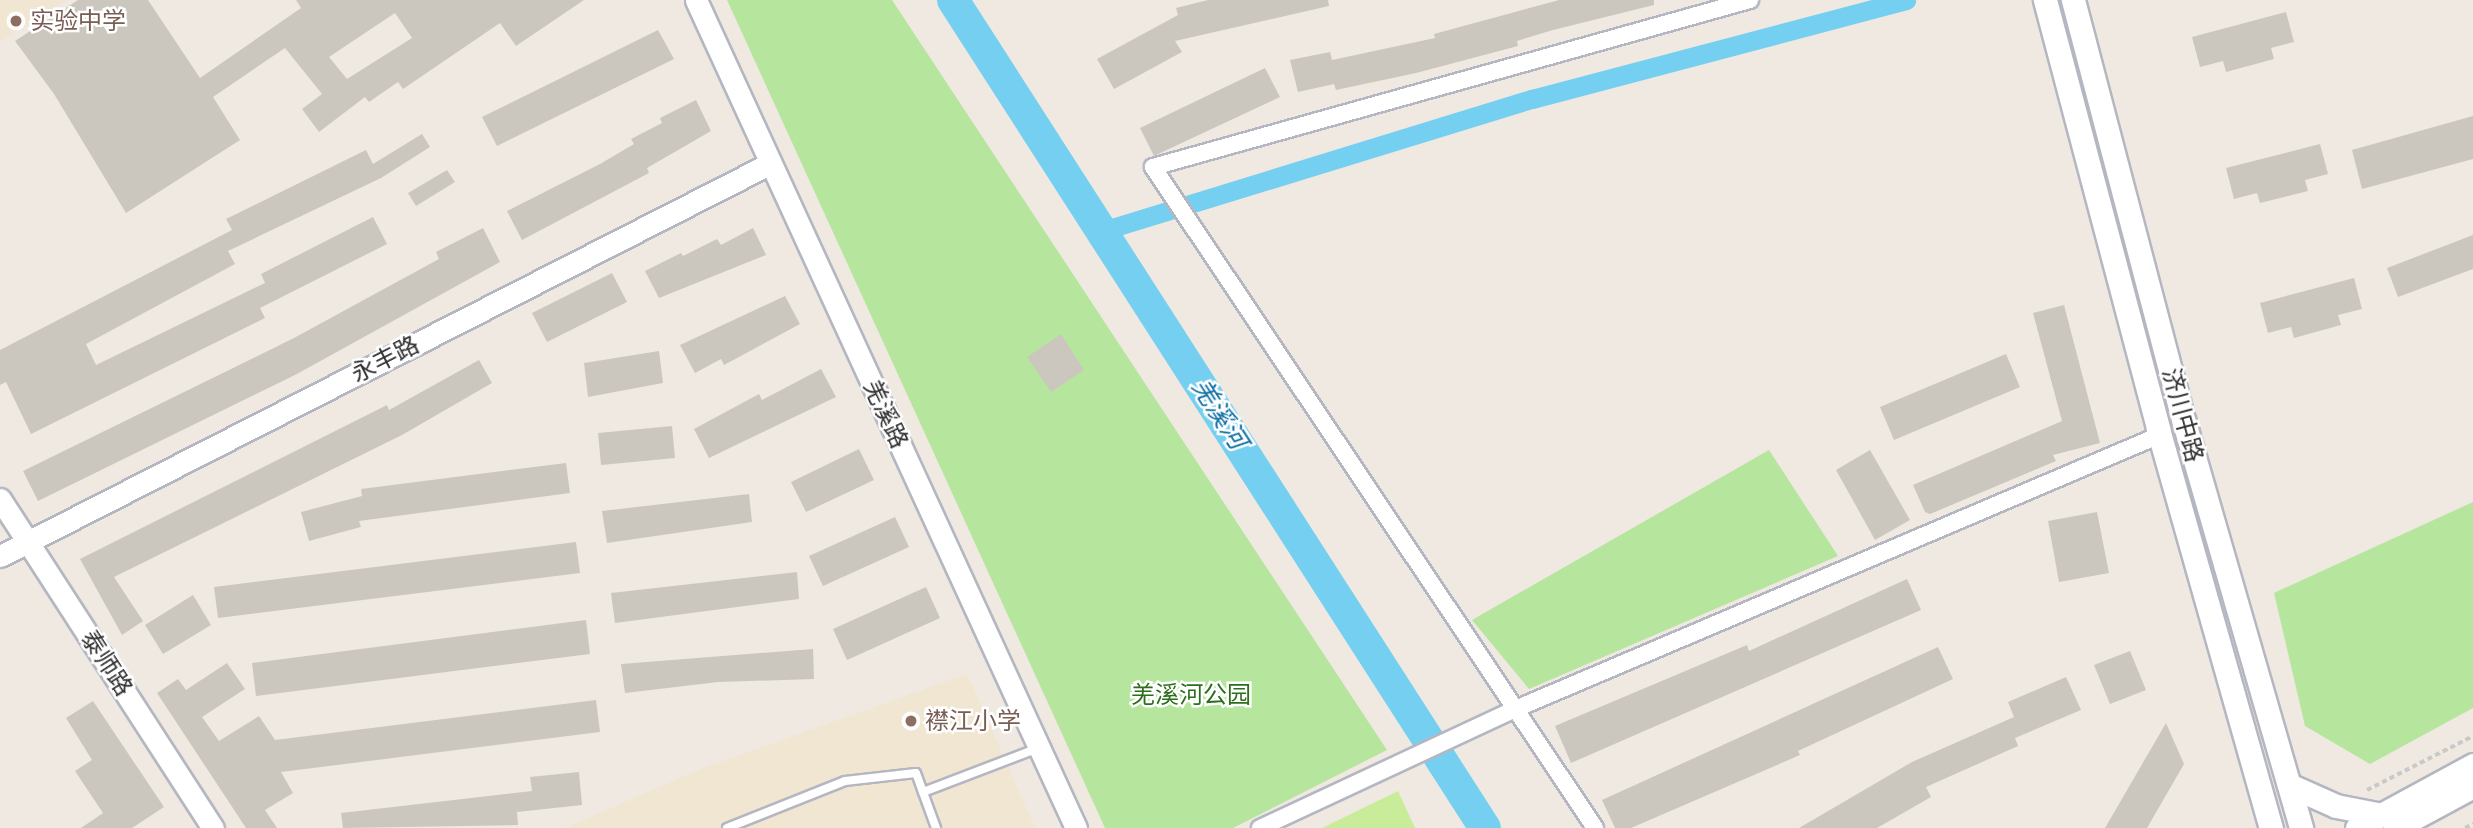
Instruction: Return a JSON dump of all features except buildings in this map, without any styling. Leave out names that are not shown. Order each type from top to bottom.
[{"type":"main road","name":"济川中路","points":[[2073,1],[2184,422],[2301,828]]},
{"type":"main road","name":"济川中路","points":[[2047,6],[2160,435],[2271,828]]},
{"type":"main road","points":[[2289,785],[2314,799],[2388,821],[2473,765]]},
{"type":"main road","points":[[2357,828],[2388,821],[2473,786]]},
{"type":"street","name":"羌溪路","points":[[696,0],[1076,828]]},
{"type":"street","points":[[1595,828],[1513,710],[1153,167],[1750,0]]},
{"type":"street","name":"永丰路","points":[[0,556],[771,163]]},
{"type":"street","points":[[1260,828],[1485,726],[1513,710],[2160,435]]},
{"type":"street","name":"泰师路","points":[[0,499],[213,828]]},
{"type":"lane","points":[[923,792],[1040,748]]},
{"type":"lane","points":[[727,828],[845,781],[916,773],[936,828]]},
{"type":"path","points":[[2355,790],[2368,790],[2473,736]]},
{"type":"path","points":[[2465,828],[2473,824]]},
{"type":"shaded area","name":"实验中学","points":[[0,0],[66,0],[0,42]]},
{"type":"shaded area","name":"襟江小学","points":[[967,674],[1035,828],[565,828],[701,769]]},
{"type":"green space","name":"羌溪河公园","points":[[727,0],[892,0],[1387,750],[1233,828],[1105,828]]},
{"type":"green space","points":[[1769,450],[1838,556],[1529,689],[1472,620]]},
{"type":"green space","points":[[2473,502],[2473,708],[2370,764],[2305,726],[2274,593]]},
{"type":"green space","points":[[1398,791],[1415,828],[1322,828]]},
{"type":"waterway","name":"羌溪河","points":[[953,0],[1485,828]]},
{"type":"waterway","points":[[1102,231],[1532,99],[1906,0]]},
{"type":"place","name":"实验中学","points":[[16,21]]},
{"type":"place","name":"襟江小学","points":[[911,721]]}]
